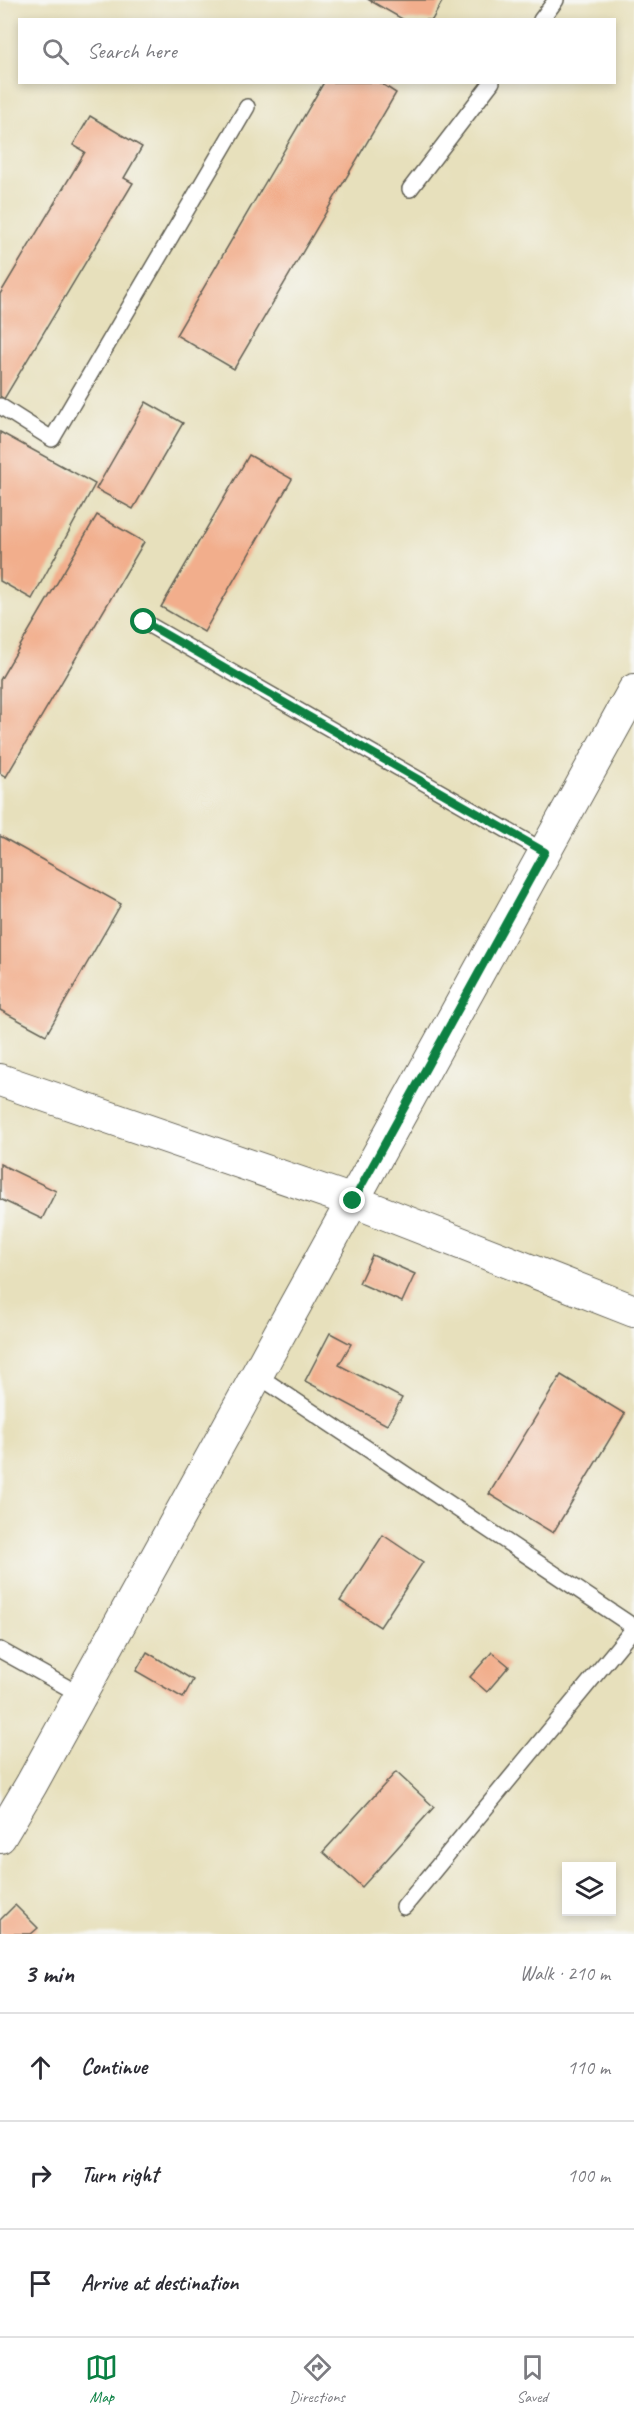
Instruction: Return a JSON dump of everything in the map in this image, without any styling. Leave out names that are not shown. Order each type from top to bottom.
[{"type":"street","points":[[0,1837],[32,1785],[634,690]]},
{"type":"street","points":[[0,1080],[353,1201],[634,1311]]},
{"type":"lane","points":[[542,18],[556,0]]},
{"type":"lane","points":[[410,189],[490,84]]},
{"type":"lane","points":[[0,406],[52,439],[247,107]]},
{"type":"lane","points":[[144,622],[545,852]]},
{"type":"lane","points":[[257,1376],[634,1627],[404,1908]]},
{"type":"lane","points":[[0,1650],[81,1695]]},
{"type":"building","points":[[369,0],[443,0],[433,18],[400,18]]},
{"type":"building","points":[[323,84],[382,84],[396,93],[234,369],[176,335]]},
{"type":"building","points":[[90,116],[142,147],[124,178],[133,183],[4,399],[0,396],[0,294],[85,152],[73,145]]},
{"type":"building","points":[[146,402],[183,423],[133,509],[96,489]]},
{"type":"building","points":[[0,432],[95,484],[32,599],[0,581]]},
{"type":"building","points":[[249,455],[292,479],[204,632],[161,607]]},
{"type":"building","points":[[97,515],[144,542],[6,777],[0,773],[0,680]]},
{"type":"building","points":[[0,836],[121,904],[46,1035],[0,1010]]},
{"type":"building","points":[[0,1164],[56,1191],[42,1219],[0,1199]]},
{"type":"building","points":[[372,1255],[415,1274],[402,1302],[359,1283]]},
{"type":"building","points":[[330,1333],[351,1344],[339,1365],[402,1398],[387,1425],[305,1381]]},
{"type":"building","points":[[561,1375],[625,1414],[553,1533],[489,1494]]},
{"type":"building","points":[[383,1535],[423,1562],[380,1627],[340,1601]]},
{"type":"building","points":[[147,1652],[193,1680],[183,1698],[136,1671]]},
{"type":"building","points":[[492,1652],[509,1666],[487,1692],[470,1677]]},
{"type":"building","points":[[396,1772],[434,1807],[362,1887],[323,1852]]},
{"type":"building","points":[[15,1905],[38,1928],[31,1934],[0,1934],[0,1920]]},
{"type":"route","points":[[144,622],[545,852],[353,1201]]}]
